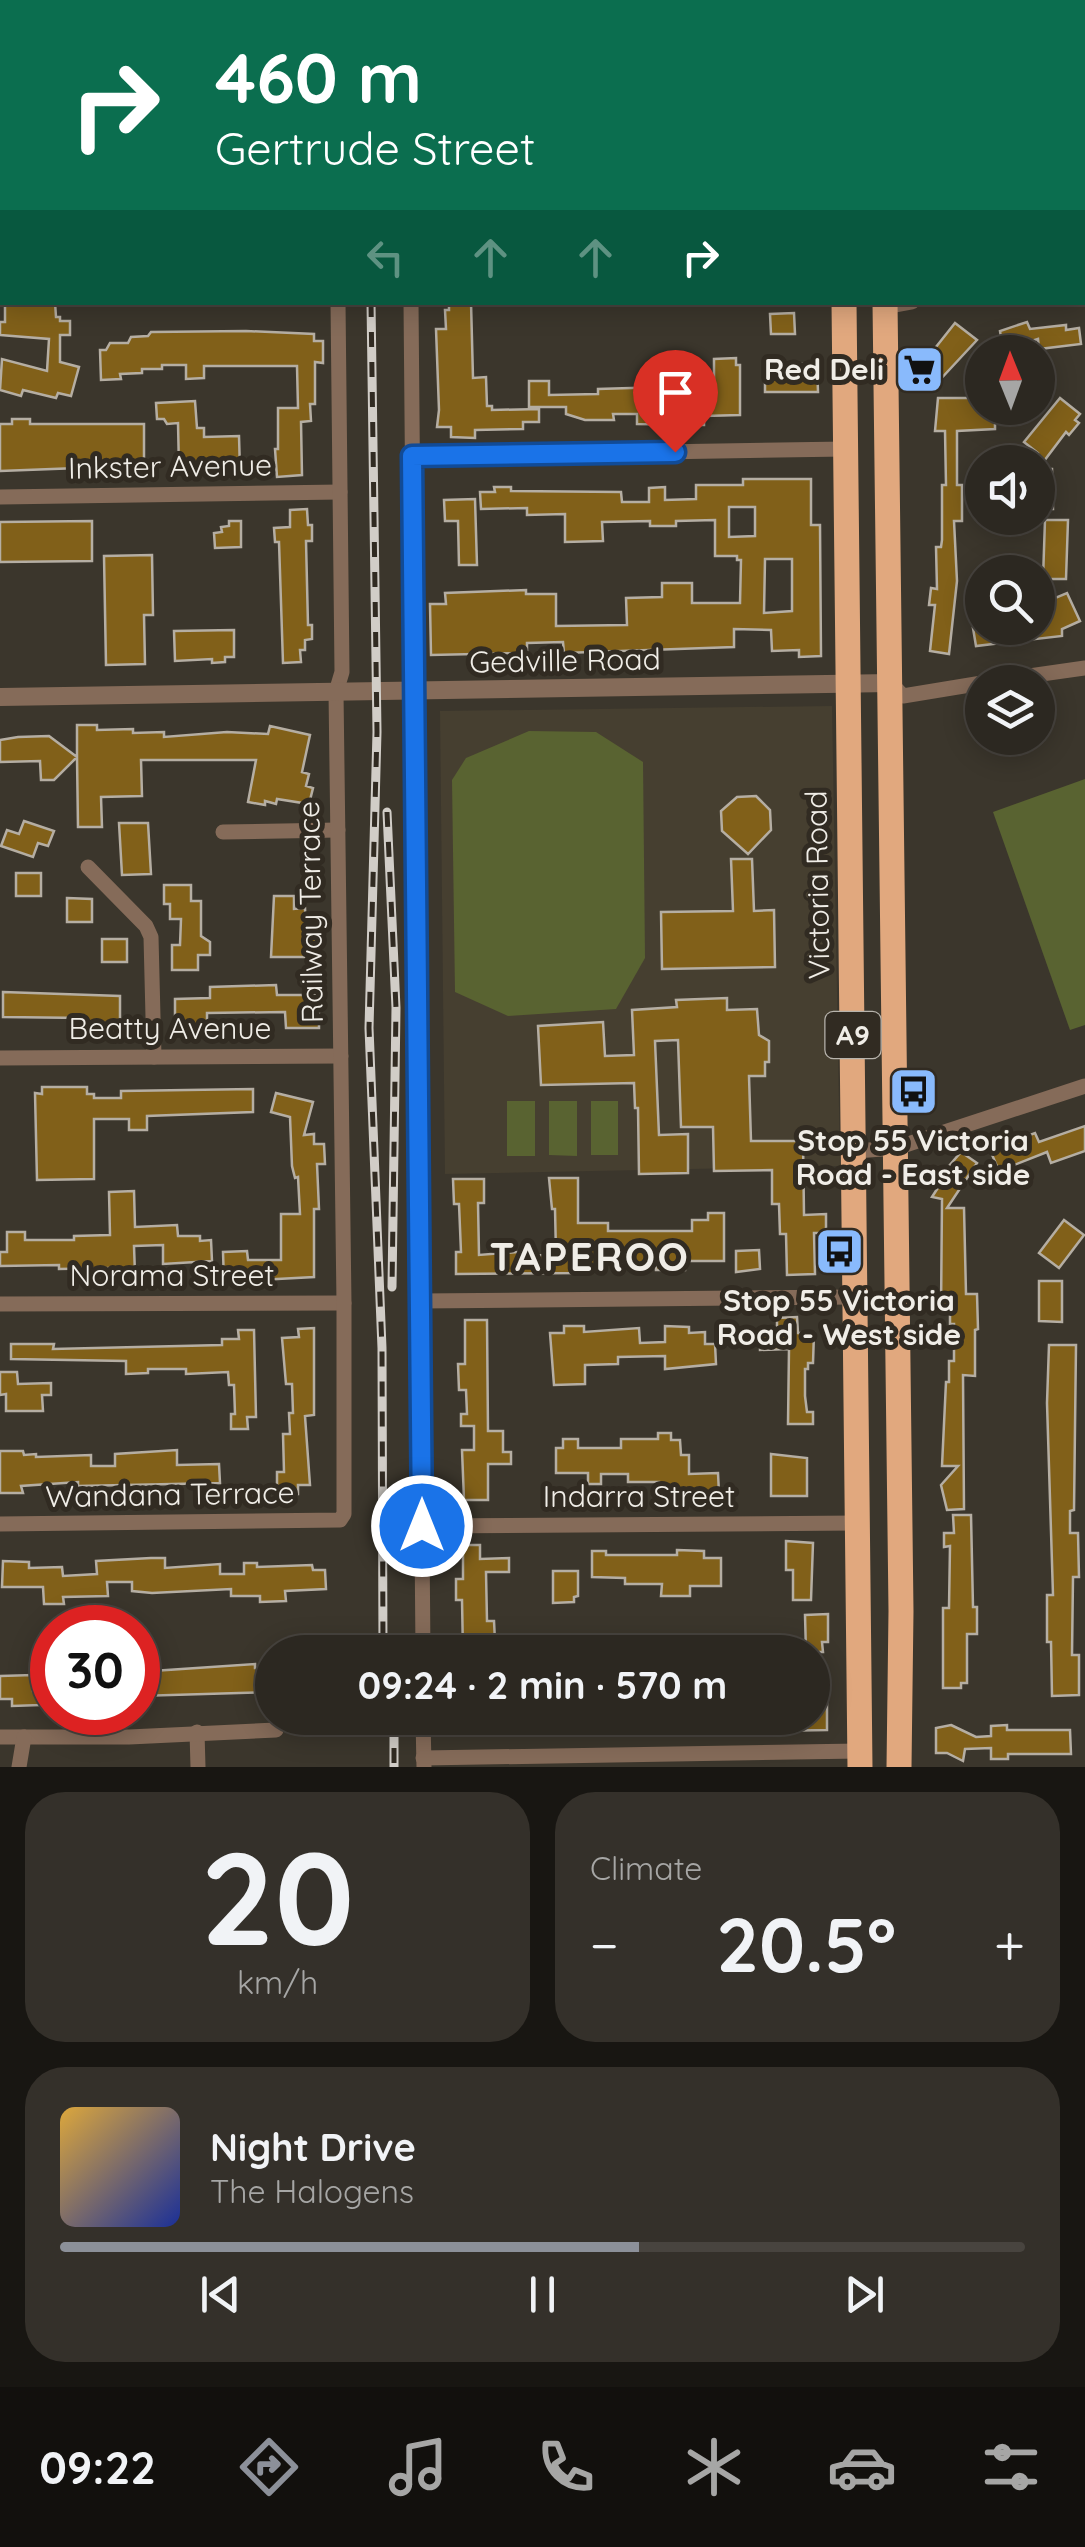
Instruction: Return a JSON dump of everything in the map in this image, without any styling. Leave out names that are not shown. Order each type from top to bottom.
[{"type":"highway","name":"Victoria Road","points":[[844,305],[860,1759]]},
{"type":"highway","name":"A9","points":[[885,305],[901,1611],[899,1767]]},
{"type":"street","name":"Railway Terrace","points":[[338,305],[342,676],[336,692],[346,1504],[340,1520]]},
{"type":"street","points":[[411,305],[422,1635]]},
{"type":"street","points":[[412,456],[846,449]]},
{"type":"street","name":"Inkster Avenue","points":[[0,497],[340,492]]},
{"type":"street","points":[[1055,672],[1085,668]]},
{"type":"street","points":[[891,683],[903,696],[965,686]]},
{"type":"street","name":"Gedville Road","points":[[0,697],[891,683]]},
{"type":"street","points":[[223,832],[338,830]]},
{"type":"street","points":[[88,867],[146,926],[151,938],[154,1056]]},
{"type":"street","name":"Beatty Avenue","points":[[0,1058],[341,1056]]},
{"type":"street","points":[[854,1151],[896,1148],[1085,1086]]},
{"type":"street","points":[[420,1301],[855,1297]]},
{"type":"street","name":"Norama Street","points":[[0,1304],[344,1302]]},
{"type":"street","name":"Wandana Terrace","points":[[0,1524],[340,1520]]},
{"type":"street","name":"Indarra Street","points":[[422,1526],[858,1524]]},
{"type":"street","points":[[0,1737],[129,1737],[255,1731]]},
{"type":"street","points":[[197,1732],[198,1767]]},
{"type":"street","points":[[423,1735],[424,1763],[860,1759]]},
{"type":"street","points":[[19,1767],[24,1737]]},
{"type":"shaded area","points":[[832,706],[840,1166],[445,1174],[440,711]]},
{"type":"green space","points":[[529,731],[596,732],[643,762],[645,958],[616,1009],[508,1016],[455,992],[452,780],[466,758]]},
{"type":"green space","points":[[1085,779],[1085,1025],[1070,1030],[993,812]]},
{"type":"green space","points":[[507,1101],[535,1101],[535,1156],[507,1156]]},
{"type":"green space","points":[[549,1101],[577,1101],[577,1156],[549,1155]]},
{"type":"green space","points":[[591,1101],[618,1101],[618,1155],[591,1155]]},
{"type":"building","points":[[5,305],[55,305],[56,317],[70,321],[70,335],[60,335],[60,362],[79,367],[71,396],[58,393],[56,398],[23,390],[21,396],[0,390],[2,359],[47,371],[49,339],[0,335],[0,322],[5,322]]},
{"type":"building","points":[[449,305],[471,305],[473,378],[486,377],[487,406],[492,406],[492,410],[539,409],[539,422],[523,422],[523,429],[475,430],[475,438],[451,437],[451,427],[437,427],[436,329],[446,329],[445,310],[449,310]]},
{"type":"building","points":[[794,313],[795,334],[771,334],[770,314]]},
{"type":"building","points":[[1027,322],[1030,329],[1066,325],[1066,330],[1079,328],[1081,344],[1055,347],[1055,335],[1001,335],[1000,331]]},
{"type":"building","points":[[955,323],[971,335],[965,335],[965,353],[936,384],[915,384],[915,374],[904,374],[904,351],[932,352]]},
{"type":"building","points":[[151,332],[314,334],[314,341],[323,341],[323,363],[315,362],[311,421],[301,422],[302,475],[277,477],[275,449],[278,408],[298,408],[297,366],[204,366],[204,378],[186,379],[186,365],[162,365],[162,369],[142,369],[142,373],[120,374],[121,379],[101,380],[100,350],[106,350],[110,343],[128,343],[131,337],[148,336]]},
{"type":"building","points":[[736,358],[736,365],[740,365],[740,415],[704,416],[704,425],[637,424],[637,414],[613,414],[614,420],[585,420],[566,414],[566,407],[529,407],[529,381],[549,381],[549,395],[664,387],[665,401],[714,400],[714,359]]},
{"type":"building","points":[[765,364],[817,364],[818,392],[765,392]]},
{"type":"building","points":[[938,398],[965,398],[965,425],[995,425],[995,429],[957,431],[962,521],[954,521],[957,581],[949,654],[930,651],[935,605],[929,605],[931,588],[937,589],[936,547],[941,547],[942,485],[946,485],[945,431],[935,431]]},
{"type":"building","points":[[1060,398],[1080,414],[1075,420],[1079,423],[1055,447],[1028,445],[1024,442],[1038,425],[1055,425],[1055,404]]},
{"type":"building","points":[[195,401],[197,428],[204,428],[204,437],[239,436],[240,470],[179,468],[178,423],[167,424],[164,419],[157,419],[156,403]]},
{"type":"building","points":[[12,419],[30,419],[30,424],[144,424],[144,462],[93,462],[78,468],[0,471],[0,424],[12,424]]},
{"type":"building","points":[[743,479],[811,479],[811,525],[820,525],[821,656],[799,657],[799,650],[772,651],[771,630],[734,629],[734,647],[564,653],[563,642],[527,643],[527,653],[431,655],[430,604],[446,604],[445,593],[526,590],[526,594],[556,594],[556,626],[627,625],[626,598],[662,597],[662,583],[692,583],[692,603],[740,603],[741,560],[737,556],[715,556],[715,520],[676,521],[676,526],[650,526],[650,521],[602,522],[603,541],[565,542],[565,514],[527,515],[527,508],[481,509],[480,492],[511,487],[511,491],[621,492],[622,502],[649,502],[649,488],[665,487],[665,500],[696,499],[696,485],[743,485]],"holes":[[[729,507],[755,507],[755,536],[729,537]],[[765,559],[792,559],[792,611],[764,613]]]},
{"type":"building","points":[[475,499],[477,565],[459,565],[458,521],[445,521],[444,500]]},
{"type":"building","points":[[307,509],[308,525],[312,525],[312,541],[306,541],[308,625],[312,625],[312,639],[305,640],[305,650],[300,650],[301,662],[283,663],[279,542],[275,542],[274,528],[290,527],[290,510]]},
{"type":"building","points":[[1055,520],[1068,520],[1066,579],[1055,579],[1055,555],[1044,555],[1044,535],[1055,535]]},
{"type":"building","points":[[92,521],[92,561],[0,562],[0,522]]},
{"type":"building","points":[[229,521],[241,521],[241,547],[215,548],[214,533],[222,532],[221,527],[229,526]]},
{"type":"building","points":[[152,555],[153,615],[144,615],[145,664],[106,665],[104,556]]},
{"type":"building","points":[[1067,593],[1080,621],[1062,629],[1062,636],[1055,637],[1055,598]]},
{"type":"building","points":[[234,630],[234,657],[225,657],[225,662],[175,661],[174,631]]},
{"type":"building","points":[[77,725],[97,725],[97,730],[133,729],[133,733],[164,732],[164,737],[227,732],[268,734],[270,726],[310,735],[302,772],[309,774],[306,786],[313,788],[309,804],[277,799],[276,804],[248,802],[256,760],[141,760],[142,796],[101,797],[102,827],[78,827]]},
{"type":"building","points":[[49,736],[77,757],[54,780],[41,780],[40,761],[0,762],[0,740]]},
{"type":"building","points":[[756,796],[770,810],[771,830],[748,854],[722,831],[721,811],[737,797]]},
{"type":"building","points":[[24,821],[54,831],[48,846],[38,843],[33,857],[1,846],[7,830],[19,834]]},
{"type":"building","points":[[119,823],[148,823],[151,874],[122,875]]},
{"type":"building","points":[[731,859],[752,859],[754,911],[774,910],[775,967],[662,969],[661,912],[733,911]]},
{"type":"building","points":[[16,873],[41,873],[41,896],[16,896]]},
{"type":"building","points":[[164,885],[191,885],[191,901],[201,901],[201,936],[210,942],[210,955],[198,955],[198,970],[172,970],[172,945],[180,945],[181,919],[170,919],[170,904],[164,904]]},
{"type":"building","points":[[274,896],[294,896],[294,909],[305,908],[306,933],[316,933],[316,957],[271,957]]},
{"type":"building","points":[[67,898],[92,899],[92,922],[67,922]]},
{"type":"building","points":[[102,939],[127,939],[127,962],[102,962]]},
{"type":"building","points":[[276,985],[277,995],[319,995],[319,1028],[286,1028],[285,1012],[207,1013],[207,1024],[175,1025],[175,999],[210,998],[210,987]]},
{"type":"building","points":[[3,992],[120,996],[120,1023],[84,1023],[84,1018],[3,1017]]},
{"type":"building","points":[[727,998],[727,1010],[757,1009],[759,1035],[769,1041],[765,1076],[749,1076],[751,1141],[803,1141],[804,1215],[826,1214],[826,1233],[814,1233],[815,1274],[787,1275],[786,1234],[780,1234],[779,1204],[772,1204],[772,1170],[714,1171],[713,1127],[681,1127],[678,1040],[655,1041],[659,1135],[688,1134],[688,1173],[639,1174],[634,1083],[541,1085],[538,1026],[603,1022],[605,1056],[634,1055],[632,1010],[677,1007],[676,1000]]},
{"type":"building","points":[[42,1087],[87,1087],[87,1094],[94,1094],[94,1098],[121,1098],[121,1091],[253,1089],[253,1112],[147,1116],[147,1130],[129,1130],[129,1119],[94,1119],[94,1179],[37,1180],[35,1093],[42,1094]]},
{"type":"building","points":[[276,1093],[313,1102],[304,1135],[314,1134],[314,1144],[324,1144],[325,1164],[317,1164],[319,1209],[314,1209],[314,1277],[224,1282],[223,1252],[247,1251],[248,1260],[281,1260],[281,1214],[300,1214],[298,1177],[295,1178],[292,1166],[290,1117],[271,1112]]},
{"type":"building","points":[[1085,1126],[1085,1151],[1051,1163],[1047,1152],[999,1171],[990,1150],[1035,1133],[1039,1142]]},
{"type":"building","points":[[961,1152],[977,1163],[947,1208],[964,1208],[966,1294],[977,1294],[978,1329],[975,1376],[963,1375],[964,1509],[947,1510],[941,1485],[958,1466],[942,1466],[946,1382],[949,1361],[954,1361],[954,1324],[950,1324],[950,1311],[941,1311],[942,1199],[932,1197],[941,1183],[937,1180]]},
{"type":"building","points":[[549,1178],[578,1178],[578,1223],[608,1223],[608,1231],[692,1231],[692,1220],[708,1220],[708,1213],[724,1213],[724,1261],[685,1261],[685,1270],[656,1270],[656,1262],[621,1263],[621,1248],[598,1248],[598,1266],[583,1266],[583,1273],[456,1274],[456,1252],[461,1252],[459,1204],[454,1204],[453,1179],[484,1179],[484,1203],[478,1203],[479,1255],[531,1251],[531,1256],[556,1254],[555,1209]]},
{"type":"building","points":[[134,1191],[135,1227],[177,1225],[178,1236],[211,1240],[212,1261],[163,1264],[163,1245],[134,1246],[135,1274],[109,1275],[109,1268],[59,1269],[59,1265],[0,1266],[0,1252],[7,1252],[7,1232],[25,1232],[25,1240],[110,1235],[109,1192]]},
{"type":"building","points":[[1064,1220],[1084,1235],[1059,1268],[1039,1253]]},
{"type":"building","points":[[759,1250],[760,1269],[736,1272],[736,1251]]},
{"type":"building","points":[[1039,1281],[1062,1281],[1062,1322],[1039,1321]]},
{"type":"building","points":[[797,1317],[798,1333],[814,1333],[813,1363],[805,1369],[807,1412],[813,1412],[813,1424],[788,1424],[789,1349],[760,1350],[760,1335],[777,1334],[777,1318]]},
{"type":"building","points":[[465,1320],[487,1320],[488,1431],[503,1431],[503,1452],[511,1452],[511,1464],[488,1464],[488,1500],[464,1500],[462,1450],[474,1450],[474,1426],[461,1426],[461,1414],[467,1414],[466,1390],[459,1390],[458,1364],[465,1364]]},
{"type":"building","points":[[564,1326],[584,1326],[584,1332],[639,1328],[640,1343],[665,1342],[665,1326],[689,1327],[689,1333],[705,1332],[705,1344],[715,1344],[716,1364],[665,1369],[665,1356],[618,1357],[618,1364],[585,1365],[585,1384],[554,1385],[550,1333],[564,1333]]},
{"type":"building","points":[[314,1328],[314,1415],[305,1416],[310,1485],[298,1485],[298,1494],[277,1495],[277,1472],[284,1472],[283,1434],[290,1434],[289,1413],[293,1413],[292,1384],[286,1384],[282,1338],[299,1337],[298,1329]]},
{"type":"building","points":[[238,1330],[254,1330],[256,1417],[247,1417],[248,1429],[231,1429],[234,1385],[229,1385],[228,1372],[186,1374],[186,1369],[148,1369],[148,1373],[126,1374],[126,1361],[11,1359],[11,1344],[54,1344],[53,1349],[222,1345],[222,1339],[239,1339]]},
{"type":"building","points":[[1049,1345],[1076,1345],[1074,1510],[1070,1511],[1070,1533],[1078,1533],[1079,1577],[1073,1577],[1072,1655],[1079,1655],[1079,1695],[1052,1696],[1051,1642],[1047,1642],[1047,1595],[1053,1595]]},
{"type":"building","points":[[0,1372],[17,1372],[18,1384],[51,1383],[51,1395],[42,1395],[43,1411],[6,1411],[6,1394],[0,1395]]},
{"type":"building","points":[[658,1433],[671,1433],[671,1440],[680,1440],[681,1455],[689,1455],[689,1474],[718,1473],[719,1493],[659,1490],[659,1482],[628,1482],[628,1474],[601,1474],[601,1484],[588,1484],[588,1473],[556,1473],[556,1448],[563,1448],[563,1439],[578,1439],[578,1448],[621,1448],[621,1439],[658,1439]]},
{"type":"building","points":[[177,1450],[177,1465],[219,1464],[220,1483],[78,1486],[78,1482],[21,1486],[23,1493],[0,1493],[0,1451],[23,1451],[24,1455],[36,1457],[91,1455],[91,1466],[115,1466],[115,1454]]},
{"type":"building","points":[[771,1454],[807,1458],[807,1496],[771,1496]]},
{"type":"building","points":[[953,1515],[971,1515],[977,1634],[967,1634],[967,1683],[961,1683],[961,1688],[943,1688],[943,1608],[949,1608],[950,1546],[944,1547],[944,1533],[954,1533]]},
{"type":"building","points":[[786,1541],[813,1543],[811,1600],[793,1600],[793,1570],[786,1570]]},
{"type":"building","points":[[463,1545],[480,1545],[480,1559],[509,1558],[509,1572],[486,1572],[487,1621],[494,1621],[495,1635],[463,1635],[462,1600],[456,1600],[456,1579],[463,1579]]},
{"type":"building","points":[[677,1550],[704,1551],[704,1558],[721,1558],[721,1586],[690,1586],[690,1596],[661,1596],[662,1584],[625,1584],[625,1578],[592,1577],[592,1551],[606,1551],[606,1555],[677,1555]]},
{"type":"building","points":[[165,1558],[165,1568],[220,1564],[220,1574],[244,1574],[244,1563],[257,1563],[257,1567],[312,1565],[313,1570],[325,1570],[326,1589],[285,1591],[286,1601],[260,1602],[260,1596],[231,1596],[231,1589],[152,1593],[132,1591],[132,1582],[107,1582],[108,1596],[63,1597],[64,1604],[44,1604],[43,1587],[2,1587],[3,1561],[29,1562],[29,1568],[62,1567],[63,1576],[97,1574],[96,1561]]},
{"type":"building","points":[[553,1571],[578,1571],[578,1596],[574,1602],[553,1603]]},
{"type":"building","points":[[828,1614],[828,1635],[806,1635],[805,1615]]},
{"type":"building","points":[[255,1664],[255,1693],[160,1695],[160,1670]]},
{"type":"building","points":[[30,1675],[30,1705],[12,1706],[12,1699],[0,1699],[0,1676]]},
{"type":"building","points":[[951,1725],[976,1737],[991,1736],[991,1726],[1007,1725],[1007,1730],[1070,1730],[1071,1754],[1008,1754],[1008,1759],[991,1759],[991,1748],[965,1749],[963,1761],[947,1753],[936,1753],[936,1728]]},
{"type":"railway","points":[[371,305],[377,732],[369,1028],[382,1348],[383,1635]]},
{"type":"railway","points":[[387,812],[396,1008],[392,1287]]},
{"type":"railway","points":[[394,1735],[394,1767]]},
{"type":"place","name":"Red Deli","points":[[919,370]]},
{"type":"place","name":"Stop 55 Victoria Road - East side","points":[[913,1092]]},
{"type":"place","name":"Stop 55 Victoria Road - West side","points":[[839,1252]]},
{"type":"district","name":"TAPEROO","points":[[590,1257]]},
{"type":"route","points":[[422,1526],[412,456],[675,452]]}]
